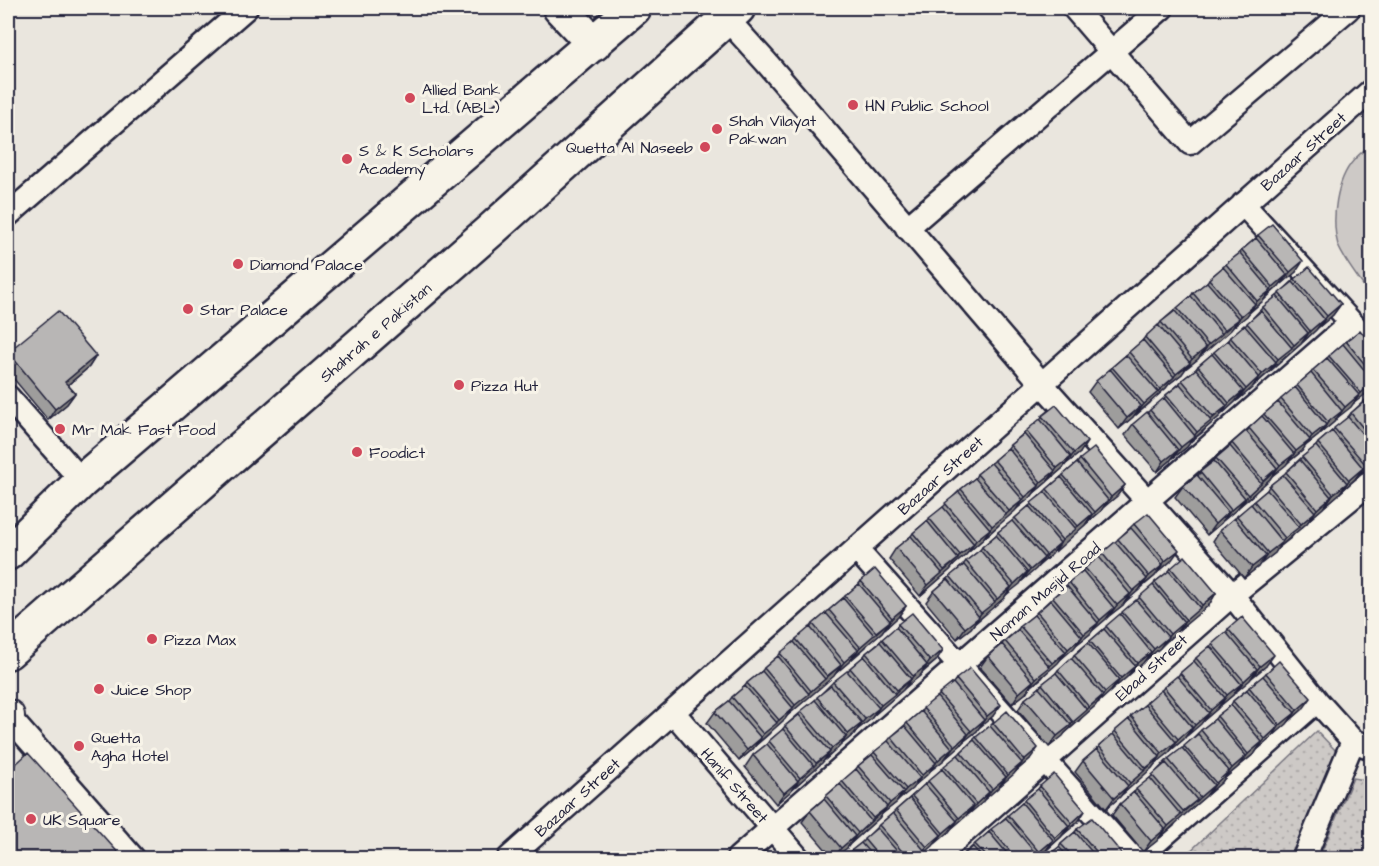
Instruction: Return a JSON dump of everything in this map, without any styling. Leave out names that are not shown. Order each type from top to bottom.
[{"type":"highway","points":[[560,8],[594,44]]},
{"type":"highway","points":[[8,553],[81,481],[634,8]]},
{"type":"highway","name":"Shahrah e Pakistan","points":[[8,652],[491,230],[732,13]]},
{"type":"street","points":[[8,215],[246,8]]},
{"type":"street","points":[[1074,8],[1190,143],[1348,8]]},
{"type":"street","points":[[907,228],[1162,8]]},
{"type":"street","points":[[732,13],[766,62],[907,228],[1042,384],[1232,595],[1317,701],[1362,744],[1304,858]]},
{"type":"street","name":"Bazaar Street","points":[[509,858],[1371,90]]},
{"type":"street","points":[[1243,204],[1371,345]]},
{"type":"street","name":"Noman Masjid Road","points":[[738,858],[1351,323]]},
{"type":"street","points":[[8,397],[81,481]]},
{"type":"street","name":"Ebad Street","points":[[935,858],[1232,595],[1371,481]]},
{"type":"street","points":[[856,549],[1132,858]]},
{"type":"street","points":[[1138,858],[1317,701]]},
{"type":"street","name":"Hanif Street","points":[[673,712],[798,858]]},
{"type":"street","points":[[8,716],[133,858]]},
{"type":"shaded area","points":[[1371,144],[1371,297],[1340,250],[1336,235],[1335,212],[1339,189],[1348,168]]},
{"type":"shaded area","points":[[1317,731],[1336,751],[1290,858],[1183,858]]},
{"type":"shaded area","points":[[1353,778],[1371,781],[1371,858],[1319,858]]},
{"type":"building","points":[[1272,224],[1303,261],[1290,272],[1258,235]]},
{"type":"building","points":[[1256,238],[1287,275],[1273,287],[1242,250]]},
{"type":"building","points":[[1240,253],[1271,290],[1257,301],[1226,264]]},
{"type":"building","points":[[1223,267],[1255,304],[1241,316],[1209,279]]},
{"type":"building","points":[[1309,267],[1341,304],[1327,316],[1295,279]]},
{"type":"building","points":[[1207,282],[1239,319],[1224,330],[1193,293]]},
{"type":"building","points":[[1293,282],[1324,319],[1310,331],[1279,293]]},
{"type":"building","points":[[1191,296],[1222,334],[1208,345],[1177,308]]},
{"type":"building","points":[[1277,296],[1308,333],[1294,345],[1263,307]]},
{"type":"building","points":[[58,311],[96,356],[65,382],[75,393],[55,409],[8,352]]},
{"type":"building","points":[[1175,311],[1206,348],[1192,359],[1161,322]]},
{"type":"building","points":[[1261,311],[1292,348],[1278,359],[1247,323]]},
{"type":"building","points":[[1158,325],[1190,363],[1176,374],[1145,337]]},
{"type":"building","points":[[1244,325],[1276,362],[1262,374],[1230,337]]},
{"type":"building","points":[[1360,330],[1371,344],[1371,372],[1346,341]]},
{"type":"building","points":[[1143,340],[1174,377],[1160,389],[1129,352]]},
{"type":"building","points":[[1228,340],[1259,377],[1246,389],[1214,352]]},
{"type":"building","points":[[1343,344],[1371,378],[1371,384],[1361,393],[1329,356]]},
{"type":"building","points":[[1212,354],[1243,391],[1229,403],[1198,366]]},
{"type":"building","points":[[1126,355],[1158,392],[1144,404],[1112,367]]},
{"type":"building","points":[[1327,358],[1359,395],[1345,407],[1313,370]]},
{"type":"building","points":[[1110,369],[1141,406],[1127,418],[1096,381]]},
{"type":"building","points":[[1196,369],[1227,406],[1213,417],[1182,380]]},
{"type":"building","points":[[1311,373],[1342,411],[1328,422],[1297,385]]},
{"type":"building","points":[[1180,384],[1211,421],[1197,432],[1166,395]]},
{"type":"building","points":[[1295,387],[1326,425],[1312,436],[1281,399]]},
{"type":"building","points":[[1164,398],[1195,436],[1181,447],[1150,410]]},
{"type":"building","points":[[1278,402],[1310,440],[1296,451],[1264,414]]},
{"type":"building","points":[[1364,402],[1371,410],[1371,438],[1351,413]]},
{"type":"building","points":[[1056,405],[1087,442],[1074,453],[1042,416]]},
{"type":"building","points":[[1147,412],[1178,450],[1164,461],[1133,424]]},
{"type":"building","points":[[1262,416],[1294,454],[1280,465],[1249,428]]},
{"type":"building","points":[[1348,417],[1371,444],[1371,461],[1366,465],[1334,428]]},
{"type":"building","points":[[1040,419],[1071,457],[1057,468],[1026,431]]},
{"type":"building","points":[[1246,431],[1277,468],[1263,480],[1232,443]]},
{"type":"building","points":[[1332,431],[1363,468],[1349,480],[1318,443]]},
{"type":"building","points":[[1024,434],[1055,471],[1041,482],[1010,445]]},
{"type":"building","points":[[1230,446],[1261,483],[1248,495],[1216,458]]},
{"type":"building","points":[[1316,446],[1347,483],[1333,494],[1302,457]]},
{"type":"building","points":[[1008,448],[1039,486],[1025,497],[994,460]]},
{"type":"building","points":[[1094,448],[1125,485],[1111,497],[1080,459]]},
{"type":"building","points":[[1300,460],[1331,497],[1317,509],[1286,472]]},
{"type":"building","points":[[1214,461],[1245,498],[1231,510],[1200,472]]},
{"type":"building","points":[[991,463],[1023,500],[1009,511],[977,474]]},
{"type":"building","points":[[1077,463],[1108,500],[1095,512],[1063,475]]},
{"type":"building","points":[[1197,475],[1228,512],[1215,524],[1183,486]]},
{"type":"building","points":[[1283,475],[1315,512],[1301,524],[1269,486]]},
{"type":"building","points":[[1061,477],[1092,514],[1078,526],[1047,489]]},
{"type":"building","points":[[975,478],[1006,515],[992,526],[961,489]]},
{"type":"building","points":[[1267,490],[1299,527],[1285,538],[1254,501]]},
{"type":"building","points":[[959,492],[990,529],[976,540],[945,503]]},
{"type":"building","points":[[1045,492],[1076,529],[1062,540],[1031,503]]},
{"type":"building","points":[[1251,504],[1282,542],[1268,553],[1237,516]]},
{"type":"building","points":[[1029,506],[1060,543],[1046,555],[1015,518]]},
{"type":"building","points":[[943,507],[974,544],[960,555],[929,518]]},
{"type":"building","points":[[1148,513],[1179,550],[1165,561],[1134,524]]},
{"type":"building","points":[[1234,518],[1266,556],[1252,567],[1220,530]]},
{"type":"building","points":[[927,521],[958,559],[944,570],[913,533]]},
{"type":"building","points":[[1012,521],[1044,558],[1030,570],[998,532]]},
{"type":"building","points":[[1131,528],[1163,565],[1149,576],[1118,539]]},
{"type":"building","points":[[996,535],[1027,572],[1014,584],[982,547]]},
{"type":"building","points":[[911,536],[942,573],[928,585],[896,548]]},
{"type":"building","points":[[1115,542],[1147,579],[1133,591],[1102,553]]},
{"type":"building","points":[[980,550],[1011,587],[997,599],[966,561]]},
{"type":"building","points":[[1185,556],[1216,593],[1202,605],[1171,568]]},
{"type":"building","points":[[1099,557],[1130,594],[1117,605],[1085,568]]},
{"type":"building","points":[[964,565],[995,602],[981,613],[950,576]]},
{"type":"building","points":[[875,569],[906,606],[892,618],[861,581]]},
{"type":"building","points":[[1083,571],[1114,608],[1100,620],[1069,582]]},
{"type":"building","points":[[1169,571],[1200,608],[1186,620],[1155,582]]},
{"type":"building","points":[[948,579],[979,617],[965,628],[934,591]]},
{"type":"building","points":[[859,584],[890,621],[876,632],[845,596]]},
{"type":"building","points":[[1153,585],[1184,622],[1170,634],[1139,597]]},
{"type":"building","points":[[1067,586],[1098,623],[1084,634],[1053,597]]},
{"type":"building","points":[[843,598],[874,635],[860,647],[829,610]]},
{"type":"building","points":[[1051,600],[1082,637],[1068,649],[1037,612]]},
{"type":"building","points":[[1136,600],[1168,637],[1154,649],[1122,612]]},
{"type":"building","points":[[826,613],[858,650],[844,662],[813,624]]},
{"type":"building","points":[[912,613],[943,650],[930,661],[898,624]]},
{"type":"building","points":[[1120,614],[1151,652],[1137,663],[1106,626]]},
{"type":"building","points":[[1034,615],[1066,652],[1052,663],[1020,626]]},
{"type":"building","points":[[1242,617],[1274,655],[1260,666],[1228,629]]},
{"type":"building","points":[[810,627],[841,665],[827,676],[796,639]]},
{"type":"building","points":[[896,627],[927,665],[913,676],[882,639]]},
{"type":"building","points":[[1104,629],[1135,666],[1121,678],[1090,641]]},
{"type":"building","points":[[1018,630],[1050,667],[1036,678],[1005,641]]},
{"type":"building","points":[[1226,632],[1257,669],[1244,681],[1212,644]]},
{"type":"building","points":[[794,642],[825,679],[811,691],[780,653]]},
{"type":"building","points":[[880,642],[911,679],[897,690],[866,653]]},
{"type":"building","points":[[1088,643],[1119,680],[1105,692],[1074,655]]},
{"type":"building","points":[[1002,644],[1033,681],[1019,693],[988,656]]},
{"type":"building","points":[[1210,646],[1241,684],[1227,695],[1196,658]]},
{"type":"building","points":[[778,656],[809,694],[795,705],[764,668]]},
{"type":"building","points":[[864,656],[895,694],[881,705],[850,668]]},
{"type":"building","points":[[1071,658],[1103,695],[1089,707],[1058,670]]},
{"type":"building","points":[[1194,661],[1225,698],[1211,710],[1180,673]]},
{"type":"building","points":[[1279,661],[1311,698],[1297,710],[1266,673]]},
{"type":"building","points":[[970,668],[1001,705],[987,716],[956,679]]},
{"type":"building","points":[[762,671],[793,708],[779,720],[747,683]]},
{"type":"building","points":[[847,671],[879,708],[865,719],[833,682]]},
{"type":"building","points":[[1056,673],[1087,710],[1073,722],[1042,684]]},
{"type":"building","points":[[1177,676],[1209,713],[1195,725],[1164,687]]},
{"type":"building","points":[[1263,676],[1295,713],[1280,725],[1249,687]]},
{"type":"building","points":[[953,683],[984,720],[971,731],[939,694]]},
{"type":"building","points":[[745,686],[777,723],[763,734],[732,697]]},
{"type":"building","points":[[831,686],[862,723],[848,734],[817,697]]},
{"type":"building","points":[[1039,688],[1071,725],[1057,736],[1025,699]]},
{"type":"building","points":[[1161,690],[1192,727],[1178,739],[1147,702]]},
{"type":"building","points":[[1247,690],[1278,727],[1265,739],[1233,701]]},
{"type":"building","points":[[937,697],[968,734],[955,746],[923,708]]},
{"type":"building","points":[[815,700],[846,737],[832,748],[801,711]]},
{"type":"building","points":[[729,701],[761,738],[747,750],[715,712]]},
{"type":"building","points":[[1145,705],[1176,742],[1162,753],[1131,716]]},
{"type":"building","points":[[1231,705],[1262,742],[1248,754],[1217,716]]},
{"type":"building","points":[[921,711],[952,748],[938,760],[907,723]]},
{"type":"building","points":[[1007,711],[1038,748],[1024,760],[993,723]]},
{"type":"building","points":[[799,715],[830,752],[816,763],[785,726]]},
{"type":"building","points":[[1129,719],[1160,757],[1146,768],[1115,731]]},
{"type":"building","points":[[1215,719],[1246,756],[1232,768],[1201,730]]},
{"type":"building","points":[[905,726],[936,763],[922,775],[891,737]]},
{"type":"building","points":[[990,726],[1022,763],[1008,775],[976,737]]},
{"type":"building","points":[[783,729],[814,766],[800,778],[769,741]]},
{"type":"building","points":[[1113,734],[1144,771],[1130,783],[1099,746]]},
{"type":"building","points":[[1198,734],[1229,771],[1216,783],[1184,746]]},
{"type":"building","points":[[974,740],[1006,777],[992,789],[961,752]]},
{"type":"building","points":[[888,741],[920,778],[906,789],[874,752]]},
{"type":"building","points":[[767,744],[798,781],[784,793],[753,755]]},
{"type":"building","points":[[1182,748],[1214,785],[1200,797],[1168,759]]},
{"type":"building","points":[[1097,749],[1128,786],[1114,798],[1083,761]]},
{"type":"building","points":[[28,753],[123,858],[8,858],[8,771]]},
{"type":"building","points":[[872,755],[904,792],[890,803],[858,766]]},
{"type":"building","points":[[958,755],[989,792],[976,804],[944,766]]},
{"type":"building","points":[[1166,763],[1197,800],[1183,811],[1152,775]]},
{"type":"building","points":[[856,769],[887,807],[873,818],[842,781]]},
{"type":"building","points":[[942,769],[973,806],[959,818],[928,781]]},
{"type":"building","points":[[1054,774],[1085,811],[1072,823],[1040,786]]},
{"type":"building","points":[[1150,778],[1181,815],[1168,826],[1136,789]]},
{"type":"building","points":[[840,784],[871,821],[858,833],[826,796]]},
{"type":"building","points":[[925,784],[957,821],[943,833],[912,796]]},
{"type":"building","points":[[1038,789],[1069,826],[1055,838],[1024,800]]},
{"type":"building","points":[[1134,792],[1165,829],[1151,841],[1120,804]]},
{"type":"building","points":[[910,798],[941,835],[927,847],[896,810]]},
{"type":"building","points":[[824,799],[855,836],[841,848],[810,811]]},
{"type":"building","points":[[1022,803],[1053,840],[1039,852],[1008,815]]},
{"type":"building","points":[[893,813],[924,850],[914,858],[908,858],[879,825]]},
{"type":"building","points":[[1006,818],[1037,855],[1033,858],[1016,858],[991,829]]},
{"type":"building","points":[[1092,818],[1123,855],[1118,858],[1102,858],[1077,829]]},
{"type":"building","points":[[877,828],[903,858],[880,858],[864,839]]},
{"type":"building","points":[[989,832],[1011,858],[988,858],[975,844]]},
{"type":"building","points":[[1075,832],[1097,858],[1074,858],[1061,844]]},
{"type":"building","points":[[861,843],[874,858],[851,858],[847,854]]},
{"type":"building","points":[[973,847],[983,858],[959,858]]},
{"type":"building","points":[[1059,847],[1069,858],[1045,858]]},
{"type":"place","name":"Allied Bank Ltd. (ABL)","points":[[410,98]]},
{"type":"place","name":"HN Public School","points":[[853,105]]},
{"type":"place","name":"Shah Vilayat Pakwan","points":[[717,129]]},
{"type":"place","name":"Quetta Al Naseeb","points":[[705,147]]},
{"type":"place","name":"S & K Scholars Academy","points":[[347,159]]},
{"type":"place","name":"Diamond Palace","points":[[238,264]]},
{"type":"place","name":"Star Palace","points":[[188,309]]},
{"type":"place","name":"Pizza Hut","points":[[459,385]]},
{"type":"place","name":"Mr Mak Fast Food","points":[[60,429]]},
{"type":"place","name":"Foodict","points":[[357,452]]},
{"type":"place","name":"Pizza Max","points":[[152,639]]},
{"type":"place","name":"Juice Shop","points":[[99,689]]},
{"type":"place","name":"Quetta Agha Hotel","points":[[79,746]]},
{"type":"place","name":"UK Square","points":[[31,819]]}]
